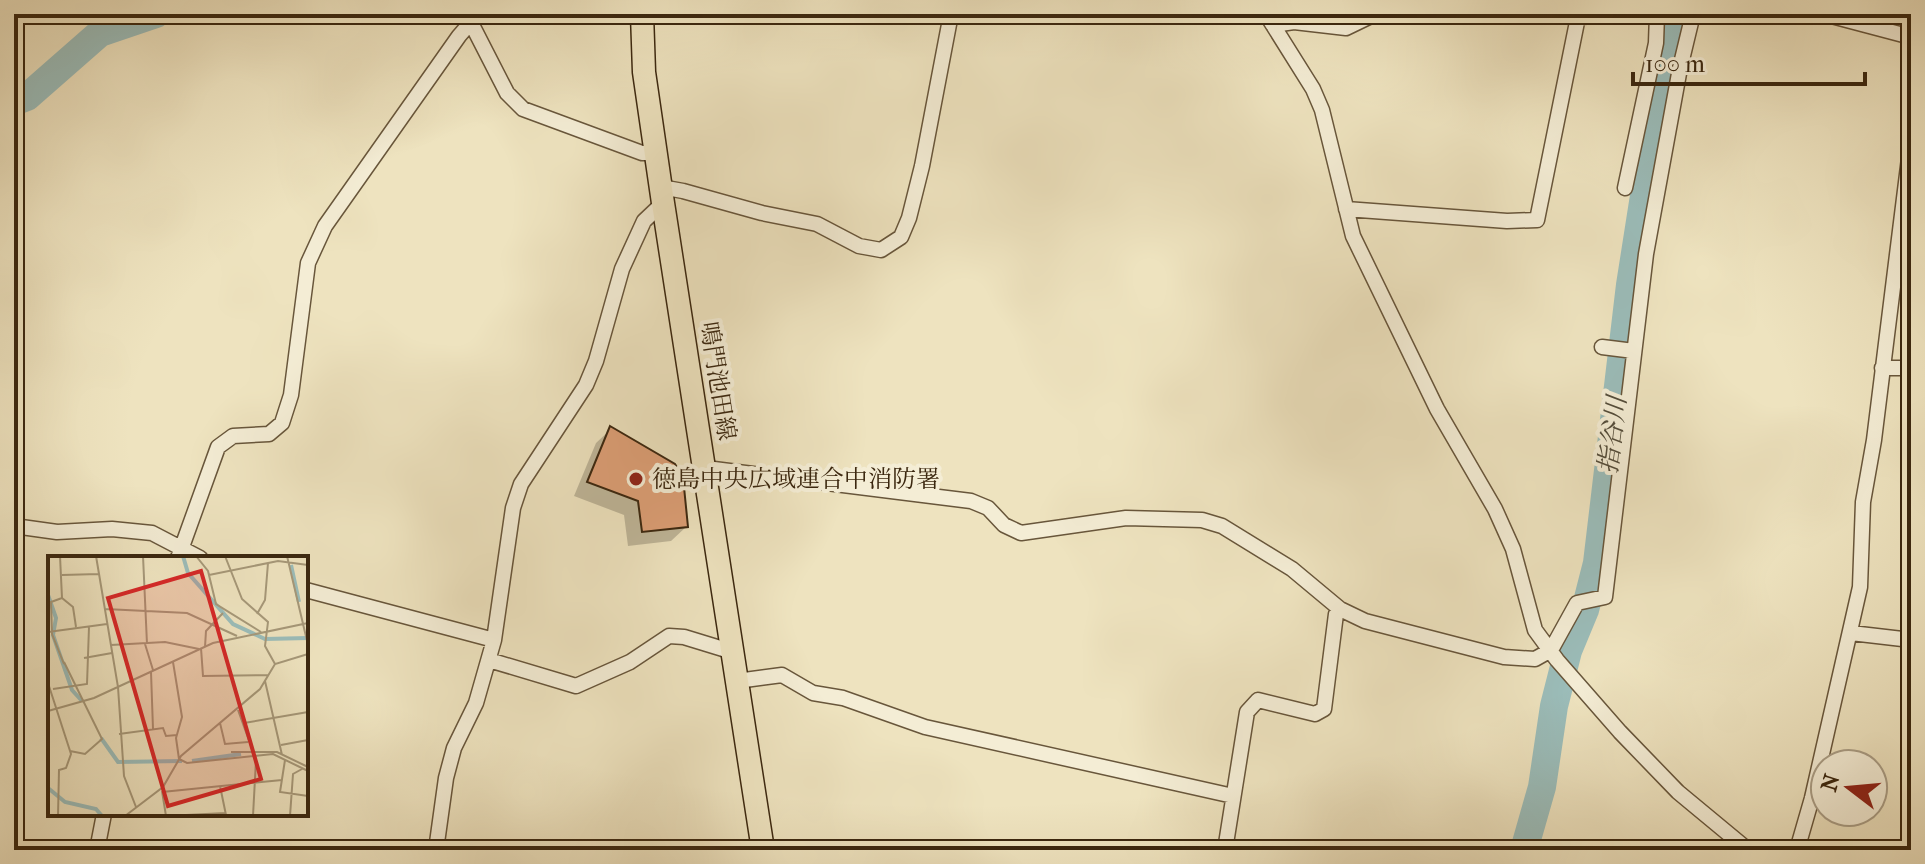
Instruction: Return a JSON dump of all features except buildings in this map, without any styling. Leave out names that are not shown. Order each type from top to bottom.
[{"type":"main road","name":"鳴門池田線","points":[[642,14],[644,72],[763,850]]},
{"type":"street","points":[[436,850],[446,778],[454,748],[476,703],[494,640],[513,508],[521,484],[586,385],[596,361],[622,269],[644,221],[662,195],[683,191],[762,213],[817,224],[859,246],[881,250],[901,237],[922,166],[951,14]]},
{"type":"street","points":[[1270,19],[1346,28],[1375,14]]},
{"type":"street","points":[[1539,14],[1578,17],[1633,14]]},
{"type":"street","points":[[1625,188],[1656,43],[1657,14]]},
{"type":"street","points":[[1554,655],[1577,603],[1605,597],[1632,350],[1646,254],[1693,14]]},
{"type":"street","points":[[1824,14],[1911,37]]},
{"type":"street","points":[[14,526],[57,532],[112,529],[152,533],[179,553],[218,447],[233,436],[269,434],[282,423],[291,395],[308,263],[325,226],[472,16],[507,93],[523,109],[642,153],[656,153]]},
{"type":"street","points":[[1346,209],[1507,221],[1537,220],[1578,17]]},
{"type":"street","points":[[1270,19],[1322,110],[1353,236],[1437,409],[1495,509],[1513,549],[1535,630],[1620,732],[1678,792],[1748,850]]},
{"type":"street","points":[[1797,850],[1860,587],[1863,502],[1874,440],[1911,142]]},
{"type":"street","points":[[1605,348],[1632,350]]},
{"type":"street","points":[[1882,368],[1911,368]]},
{"type":"street","points":[[706,468],[971,501],[988,508],[1004,525],[1021,533],[1126,518],[1202,520],[1222,526],[1292,569],[1340,609],[1365,621],[1504,657],[1535,659],[1554,655]]},
{"type":"street","points":[[308,591],[494,640]]},
{"type":"street","points":[[1225,850],[1247,712],[1258,700],[1315,714],[1324,709],[1336,614],[1340,609]]},
{"type":"street","points":[[1851,633],[1911,640]]},
{"type":"street","points":[[489,660],[576,686],[630,662],[669,636],[684,637],[733,652]]},
{"type":"street","points":[[737,681],[782,675],[813,693],[843,698],[925,727],[1233,796]]},
{"type":"street","points":[[97,850],[104,816]]},
{"type":"waterway","points":[[14,102],[27,97],[100,33],[156,14]]},
{"type":"waterway","name":"指谷川","points":[[1524,850],[1542,787],[1554,706],[1568,651],[1585,610],[1597,563],[1630,285],[1649,164],[1679,14]]},
{"type":"place","name":"徳島中央広域連合中消防署","points":[[636,479]]}]
